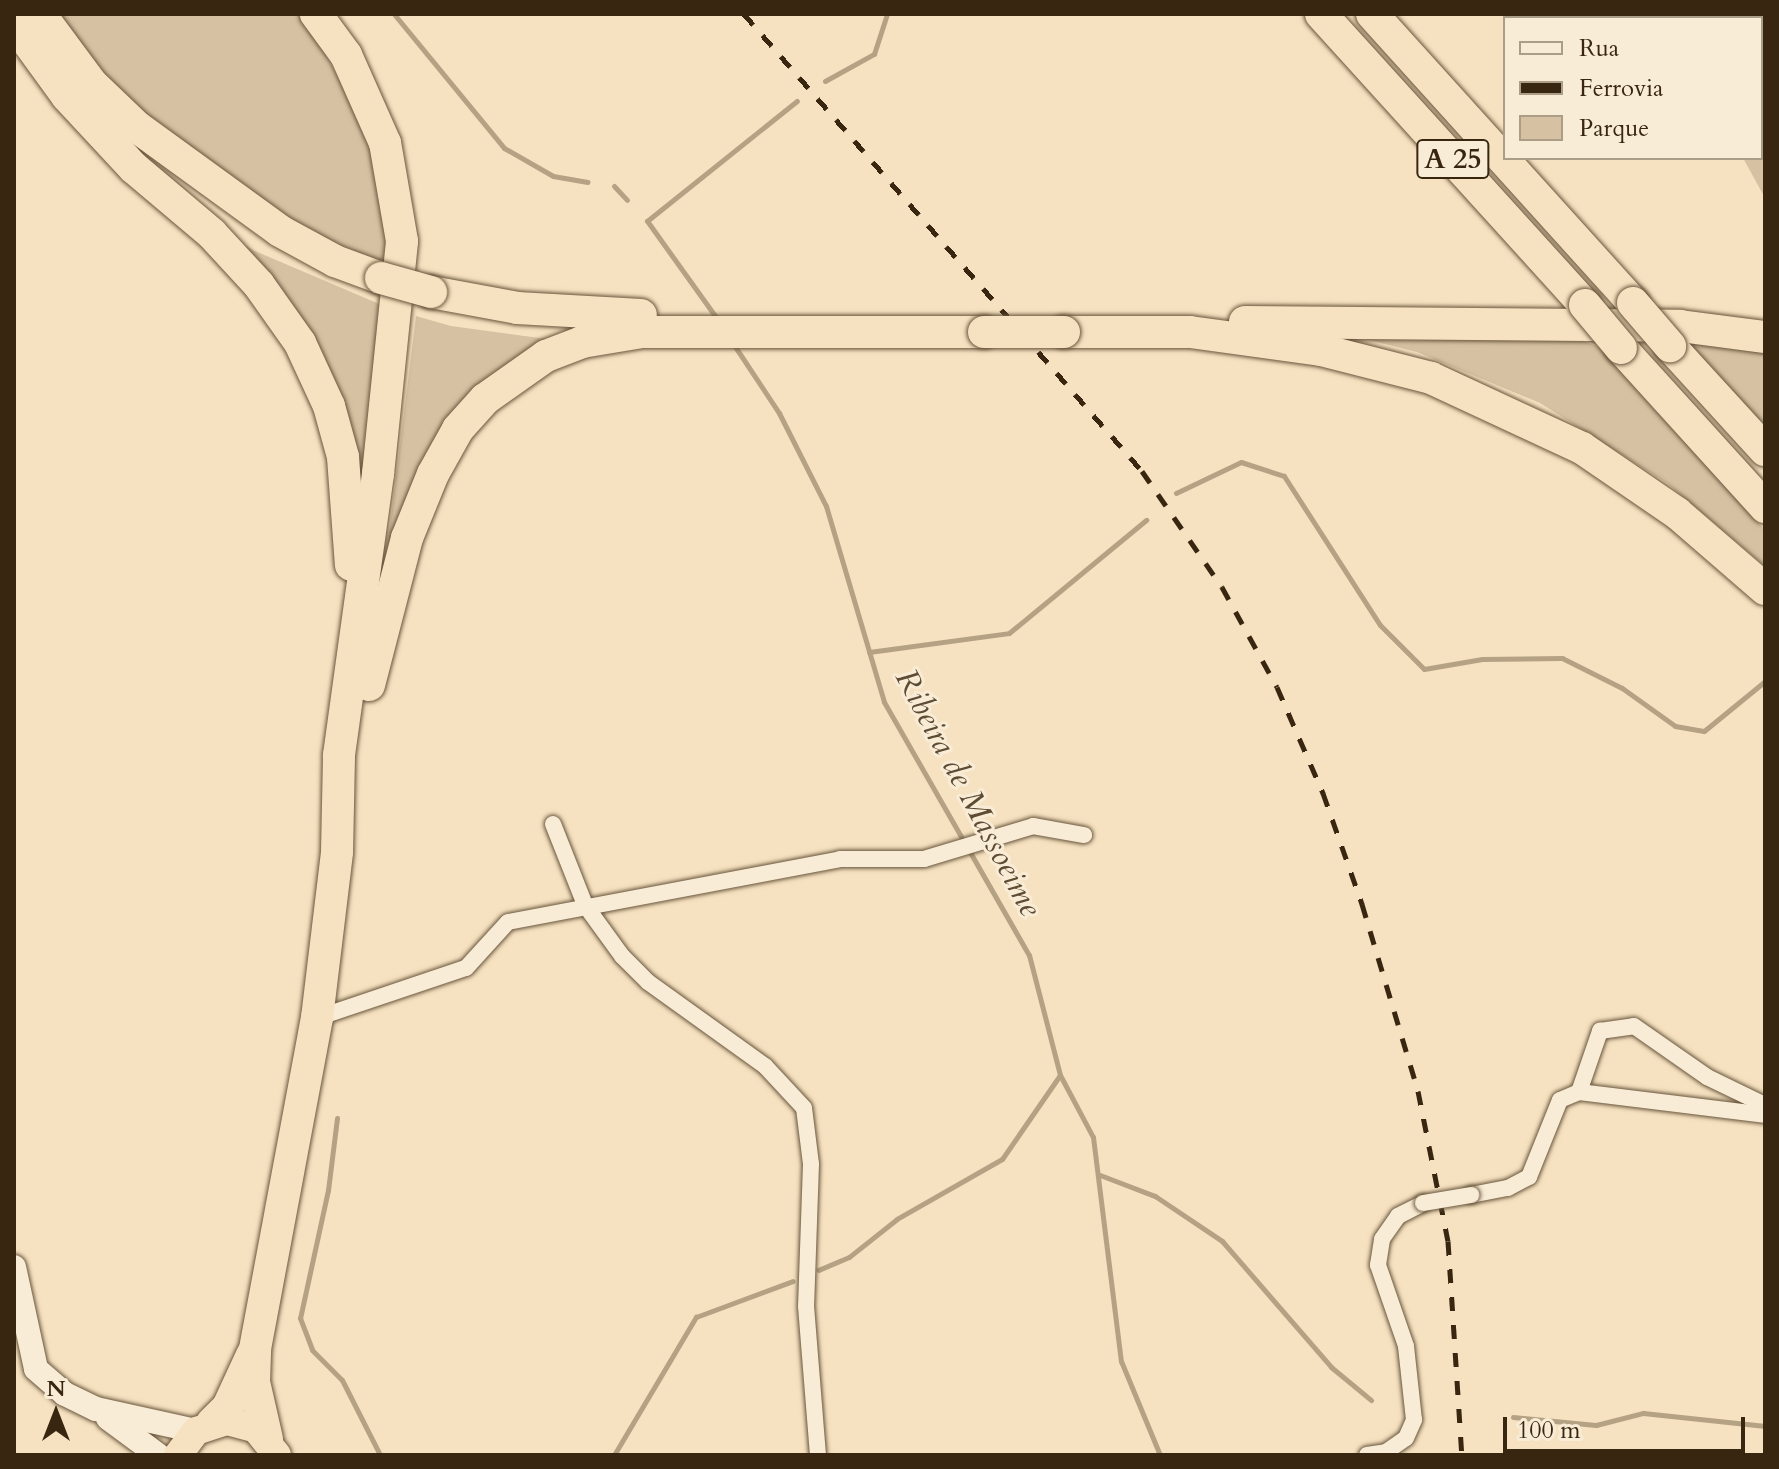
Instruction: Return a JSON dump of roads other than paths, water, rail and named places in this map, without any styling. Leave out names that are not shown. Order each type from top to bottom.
[{"type":"highway","points":[[40,14],[91,83],[149,136],[280,231],[335,261],[381,278],[517,308],[599,315],[1190,332],[1321,350],[1431,378],[1582,448],[1677,513],[1765,589]]},
{"type":"highway","points":[[272,1447],[254,1382],[255,1349],[317,1018],[337,852],[339,755],[352,640],[378,474],[402,241],[385,143],[346,55],[316,14]]},
{"type":"highway","points":[[334,14],[392,119],[411,191],[415,260],[369,685],[351,803],[337,852]]},
{"type":"highway","name":"A 25","points":[[1321,14],[1765,507]]},
{"type":"highway","name":"A 25","points":[[1372,14],[1503,159]]},
{"type":"highway","points":[[14,23],[67,96],[134,168],[212,234],[259,285],[300,343],[329,406],[343,457],[352,640]]},
{"type":"highway","name":"A 25","points":[[1504,160],[1765,450]]},
{"type":"highway","points":[[369,685],[407,538],[458,429],[485,399],[546,356],[611,335],[1060,326],[1680,326],[1765,337]]},
{"type":"highway","points":[[178,1455],[236,1392],[255,1349]]},
{"type":"highway","points":[[204,1427],[242,1423],[272,1447]]},
{"type":"main road","points":[[14,1267],[36,1369],[65,1394],[96,1409],[158,1455]]},
{"type":"main road","points":[[96,1409],[204,1427]]},
{"type":"street","points":[[553,824],[585,905],[648,982],[765,1066],[804,1108],[811,1164],[806,1306],[818,1455]]},
{"type":"street","points":[[317,1018],[466,968],[508,922],[840,859],[924,859],[1033,826],[1084,835]]},
{"type":"street","points":[[1579,1092],[1600,1031],[1634,1026],[1707,1077],[1765,1105]]},
{"type":"street","points":[[1367,1455],[1386,1452],[1406,1438],[1414,1420],[1406,1346],[1378,1265],[1382,1239],[1398,1216],[1423,1203],[1508,1188],[1529,1177],[1560,1100],[1579,1092],[1765,1115]]},
{"type":"waterway","name":"Ribeira de Massoeime","points":[[394,14],[504,148],[553,176],[587,182]]},
{"type":"waterway","points":[[825,81],[874,54],[887,14]]},
{"type":"waterway","points":[[718,320],[647,221],[797,101]]},
{"type":"waterway","name":"Ribeira de Massoeime","points":[[614,186],[627,200]]},
{"type":"waterway","name":"Ribeira de Massoeime","points":[[734,345],[779,413],[826,506],[884,702],[1029,955],[1060,1075],[1002,1159],[897,1219],[849,1257],[819,1270]]},
{"type":"waterway","points":[[1176,493],[1241,462],[1284,476],[1380,625],[1424,669],[1482,659],[1562,658],[1622,688],[1675,726],[1704,731],[1765,681]]},
{"type":"waterway","points":[[869,652],[1009,633],[1146,520]]},
{"type":"waterway","points":[[1060,1075],[1093,1137],[1121,1361],[1160,1455]]},
{"type":"waterway","points":[[337,1118],[328,1190],[300,1318],[312,1350],[342,1380],[380,1455]]},
{"type":"waterway","points":[[1100,1175],[1155,1196],[1222,1241],[1331,1367],[1371,1400]]},
{"type":"waterway","name":"Ribeira de Massoeime","points":[[614,1455],[696,1317],[793,1281]]},
{"type":"waterway","points":[[1513,1417],[1596,1425],[1643,1413],[1765,1426]]},
{"type":"railway","points":[[744,14],[1142,471],[1222,587],[1277,687],[1323,793],[1362,904],[1418,1091],[1448,1241],[1462,1455]]}]
